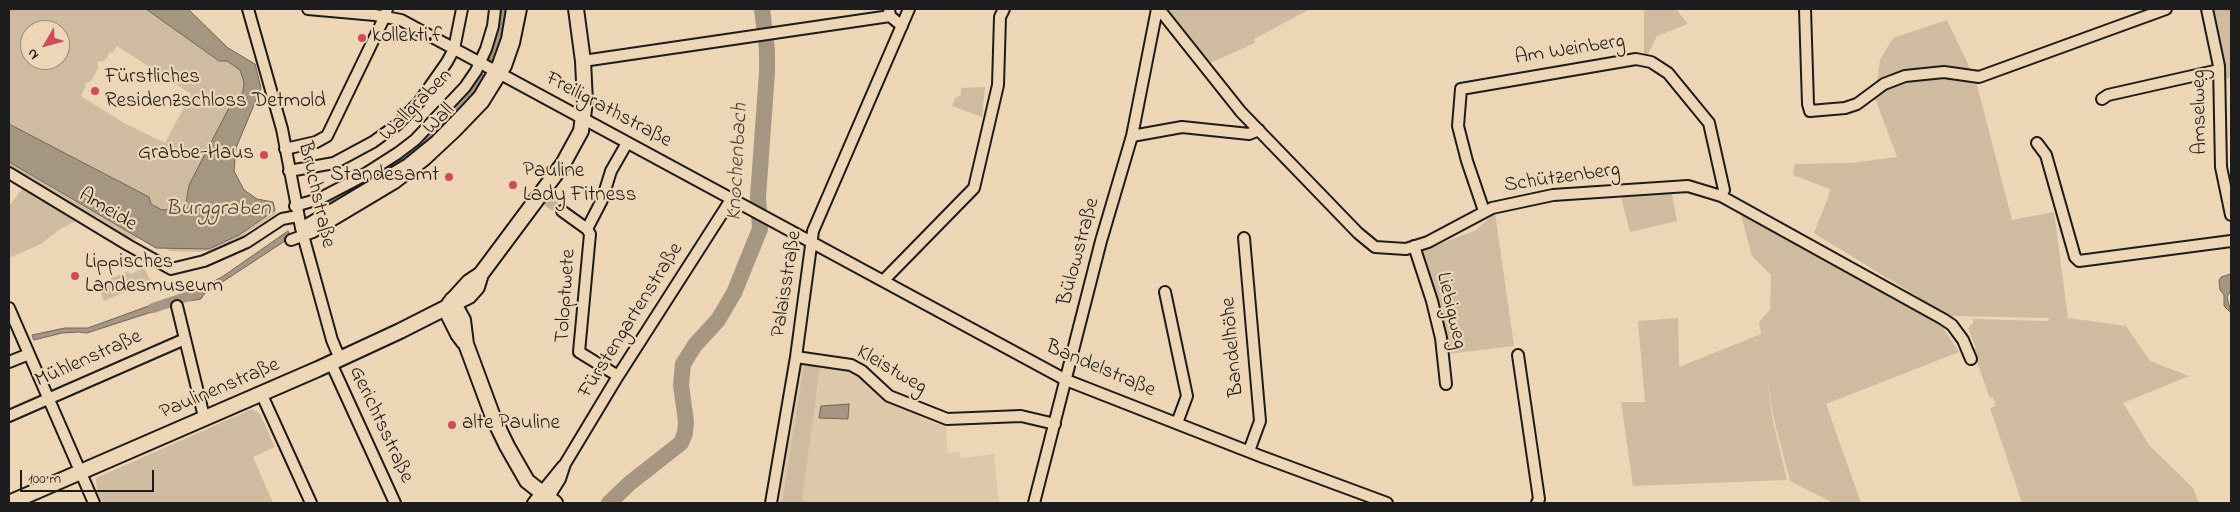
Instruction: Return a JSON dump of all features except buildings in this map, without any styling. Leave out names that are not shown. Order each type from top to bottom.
[{"type":"main road","name":"Paulinenstraße","points":[[9,503],[335,361],[469,296],[477,287],[482,274],[543,199],[578,137],[584,118],[583,61],[576,9]]},
{"type":"main road","points":[[451,304],[463,320],[466,344],[493,417],[524,477],[544,500]]},
{"type":"street","name":"Bruchstraße","points":[[248,9],[265,66],[285,149],[294,170],[296,207],[332,340],[335,361]]},
{"type":"street","name":"Freiligrathstraße","points":[[308,9],[386,12],[812,241]]},
{"type":"street","points":[[294,170],[340,160],[373,142],[398,124],[419,102],[447,62],[454,49],[462,9]]},
{"type":"street","name":"Wallgraben","points":[[296,207],[319,199],[398,153],[415,140],[465,87],[490,69],[486,49],[493,26],[495,9]]},
{"type":"street","name":"Wall","points":[[291,240],[410,167],[452,134],[483,103],[490,69],[507,39],[512,9]]},
{"type":"street","name":"Wall","points":[[490,69],[514,43],[521,9]]},
{"type":"street","name":"Palaisstraße","points":[[771,503],[796,357],[813,231],[909,9]]},
{"type":"street","points":[[883,281],[974,188],[998,85],[1000,17],[1004,9]]},
{"type":"street","name":"Schützenberg","points":[[1158,9],[1241,112],[1374,247],[1406,249],[1428,242],[1484,211],[1553,196],[1688,186],[1722,196],[1943,319],[1952,325],[1971,359]]},
{"type":"street","name":"Bülowstraße","points":[[1034,503],[1132,136],[1158,9]]},
{"type":"street","points":[[1805,9],[1807,86],[1810,111],[1845,108],[1857,104],[1884,84],[1905,76],[1944,72],[1979,77],[2166,9]]},
{"type":"street","name":"Amselweg","points":[[2207,9],[2218,55],[2221,167],[2231,215]]},
{"type":"street","points":[[285,149],[321,140],[331,131],[386,12]]},
{"type":"street","points":[[583,61],[773,33],[890,12],[902,26]]},
{"type":"street","name":"Am Weinberg","points":[[1484,211],[1467,161],[1458,126],[1461,89],[1636,58],[1651,62],[1668,74],[1709,123],[1723,183],[1724,190],[1722,196]]},
{"type":"street","points":[[2102,99],[2108,94],[2219,70]]},
{"type":"street","points":[[1132,136],[1182,127],[1249,134],[1259,130]]},
{"type":"street","name":"Toloptwete","points":[[587,229],[605,192],[611,171],[627,142]]},
{"type":"street","points":[[2037,143],[2046,155],[2075,257],[2079,261],[2231,241]]},
{"type":"street","name":"Ameide","points":[[9,173],[143,254],[171,268],[204,261],[247,242],[282,219],[296,207]]},
{"type":"street","name":"Fürstengartenstraße","points":[[544,500],[560,479],[565,464],[618,376],[732,198]]},
{"type":"street","name":"Toloptwete","points":[[562,212],[587,229],[590,240],[579,352],[618,376]]},
{"type":"street","name":"Bandelhöhe","points":[[1244,238],[1260,421],[1249,451]]},
{"type":"street","name":"Bandelstraße","points":[[812,241],[1066,380],[1387,503]]},
{"type":"street","name":"Liebigweg","points":[[1414,246],[1432,301],[1441,338],[1446,384]]},
{"type":"street","points":[[1165,292],[1187,396],[1177,423]]},
{"type":"street","points":[[177,306],[204,417]]},
{"type":"street","points":[[9,308],[94,503]]},
{"type":"street","name":"Mühlenstraße","points":[[9,416],[185,339]]},
{"type":"street","points":[[9,362],[29,354]]},
{"type":"street","points":[[1518,355],[1539,499],[1537,503]]},
{"type":"street","name":"Kleistweg","points":[[796,357],[851,364],[862,371],[877,387],[889,396],[947,419],[1021,416],[1055,424]]},
{"type":"street","name":"Gerichtsstraße","points":[[335,361],[349,400],[395,503]]},
{"type":"street","points":[[261,394],[311,503]]},
{"type":"shaded area","points":[[9,9],[146,9],[219,61],[227,61],[240,70],[244,82],[243,92],[189,185],[186,203],[180,209],[162,210],[151,204],[148,197],[9,124]],"holes":[[[117,46],[191,94],[165,143],[124,123],[81,96],[86,82],[88,83],[93,78],[99,66],[97,64],[99,61],[102,62],[107,58],[109,53],[113,52]]]},
{"type":"shaded area","points":[[1167,9],[1310,9],[1254,39],[1255,43],[1210,63]]},
{"type":"shaded area","points":[[1644,9],[1676,9],[1688,24],[1657,36],[1647,56],[1644,55]]},
{"type":"shaded area","points":[[2210,9],[2231,9],[2231,78],[2223,79]]},
{"type":"shaded area","points":[[1947,20],[1976,81],[2012,220],[2054,212],[2068,318],[2126,326],[2150,361],[2189,376],[2123,403],[2149,445],[2193,488],[2199,503],[2022,503],[1990,408],[1996,406],[1993,397],[1990,398],[1977,362],[1970,350],[1976,348],[1968,328],[1973,323],[1973,319],[2048,321],[2049,318],[1953,316],[1949,327],[1923,300],[1814,233],[1830,189],[1793,175],[1795,164],[1851,163],[1897,157],[1875,98],[1880,60],[1893,38]]},
{"type":"shaded area","points":[[985,87],[982,117],[952,106],[955,98],[961,95],[961,88]]},
{"type":"shaded area","points":[[9,162],[138,238],[131,241],[102,225],[98,217],[91,218],[9,169]]},
{"type":"shaded area","points":[[26,183],[82,218],[60,229],[41,244],[9,258],[9,204],[11,204]]},
{"type":"shaded area","points":[[1671,190],[1677,221],[1630,232],[1620,193]]},
{"type":"shaded area","points":[[275,210],[277,213],[240,237],[215,249],[200,252],[169,251],[167,249],[209,249],[239,235]]},
{"type":"shaded area","points":[[1740,211],[1942,326],[1959,352],[1826,404],[1861,503],[1833,503],[1790,481],[1773,416],[1767,375],[1772,417],[1787,480],[1633,486],[1621,402],[1645,402],[1638,321],[1678,318],[1679,367],[1761,334],[1759,322],[1770,310],[1771,275],[1752,256]]},
{"type":"shaded area","points":[[1495,213],[1514,346],[1447,354],[1419,252],[1476,230]]},
{"type":"shaded area","points":[[144,268],[151,281],[104,301],[100,291],[95,292],[93,286],[128,271],[130,274]]},
{"type":"shaded area","points":[[800,362],[854,369],[862,374],[881,398],[936,424],[945,424],[948,453],[960,452],[961,458],[994,454],[999,503],[779,503]]},
{"type":"shaded area","points":[[804,364],[820,365],[802,500],[808,503],[782,503]]},
{"type":"shaded area","points":[[252,409],[260,414],[275,447],[253,457],[273,503],[102,503],[97,491],[96,478]]},
{"type":"water","name":"Burggraben","points":[[146,9],[188,9],[228,48],[255,64],[261,88],[236,148],[234,171],[244,190],[257,199],[273,202],[275,210],[239,235],[209,249],[156,248],[9,162],[9,124],[149,197],[151,204],[162,210],[180,209],[186,203],[189,185],[232,102],[243,92],[244,82],[240,70],[227,61],[219,61]]},
{"type":"water","points":[[500,9],[506,9],[496,62],[487,58],[494,43]]},
{"type":"water","points":[[479,73],[488,77],[482,86],[438,133],[412,156],[320,214],[317,208],[322,201],[328,200],[391,164],[432,130],[469,92]]},
{"type":"water","points":[[288,231],[291,237],[204,294],[201,299],[189,301],[187,295],[222,277]]},
{"type":"water","points":[[2231,274],[2231,290],[2227,297],[2231,313],[2224,306],[2224,295],[2220,290],[2219,281],[2221,277]]},
{"type":"water","points":[[165,300],[167,307],[87,333],[62,333],[34,340],[32,335],[65,328],[88,328]]},
{"type":"water","points":[[849,404],[848,419],[819,418],[821,406]]},
{"type":"waterway","name":"Knochenbach","points":[[609,503],[630,483],[681,443],[685,433],[686,422],[681,385],[683,364],[695,345],[718,320],[734,293],[760,229],[758,197],[767,72],[767,50],[762,9]]},
{"type":"waterway","points":[[153,308],[198,293]]},
{"type":"tunnel","points":[[547,201],[562,211]]},
{"type":"place","name":"kollekti.f","points":[[362,38]]},
{"type":"place","name":"Fürstliches Residenzschloss Detmold","points":[[95,91]]},
{"type":"place","name":"Grabbe-Haus","points":[[264,155]]},
{"type":"place","name":"Standesamt","points":[[449,177]]},
{"type":"place","name":"Pauline Lady Fitness","points":[[513,185]]},
{"type":"place","name":"Lippisches Landesmuseum","points":[[75,276]]},
{"type":"place","name":"alte Pauline","points":[[452,425]]}]
